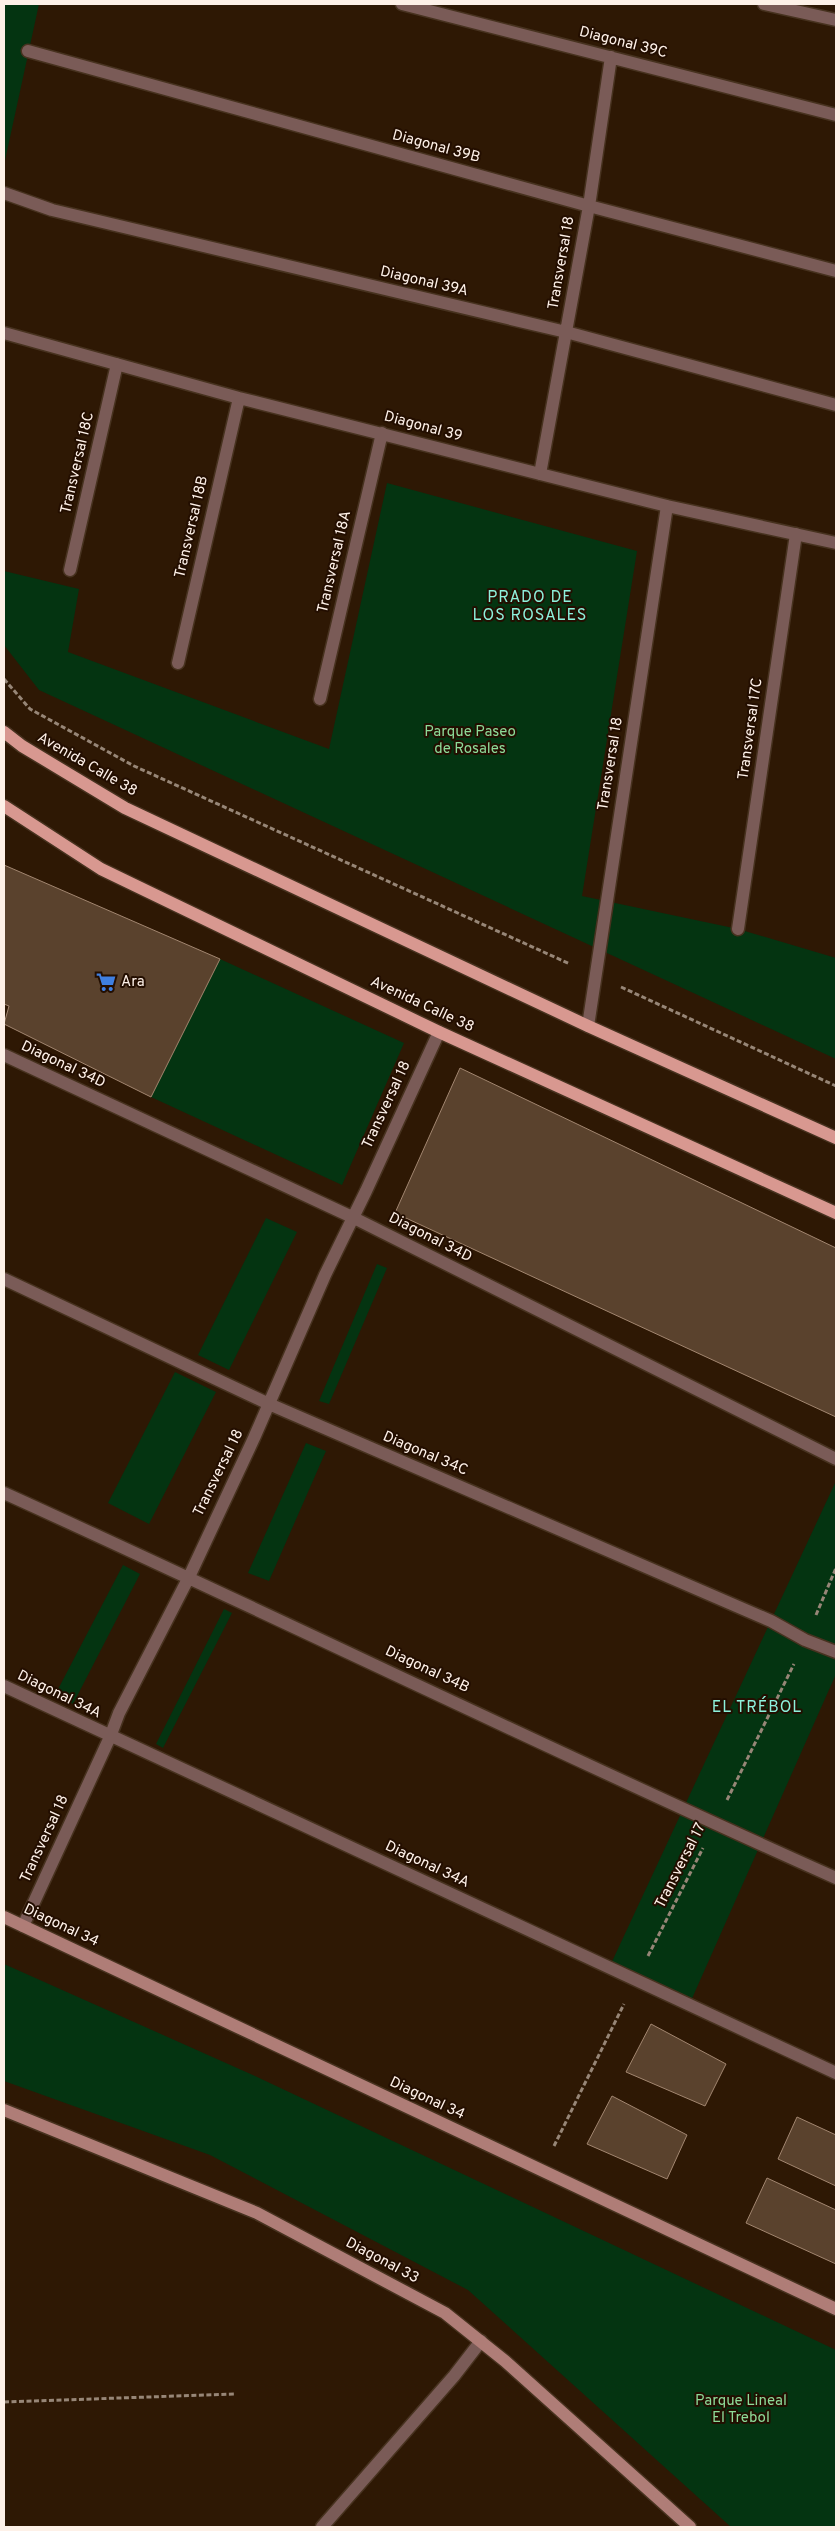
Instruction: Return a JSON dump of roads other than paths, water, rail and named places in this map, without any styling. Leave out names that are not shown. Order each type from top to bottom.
[{"type":"main road","name":"Avenida Calle 38","points":[[4,732],[22,746],[125,808],[588,1026],[836,1138]]},
{"type":"main road","name":"Avenida Calle 38","points":[[4,806],[100,868],[439,1032],[836,1213]]},
{"type":"main road","name":"Diagonal 34","points":[[4,1917],[836,2309]]},
{"type":"main road","name":"Diagonal 33","points":[[4,2110],[257,2213],[445,2313],[481,2341],[690,2527]]},
{"type":"street","name":"Diagonal 39C","points":[[402,4],[836,115]]},
{"type":"street","points":[[764,4],[836,20]]},
{"type":"street","name":"Diagonal 39B","points":[[28,51],[589,206],[836,270]]},
{"type":"street","name":"Transversal 18","points":[[540,474],[589,206],[611,57]]},
{"type":"street","name":"Diagonal 39A","points":[[4,193],[52,210],[566,332],[836,405]]},
{"type":"street","name":"Diagonal 39","points":[[4,333],[239,398],[540,474],[667,506],[836,543]]},
{"type":"street","name":"Transversal 18C","points":[[70,570],[117,364]]},
{"type":"street","name":"Transversal 18B","points":[[178,663],[239,398]]},
{"type":"street","name":"Transversal 18A","points":[[320,699],[382,433]]},
{"type":"street","name":"Transversal 18","points":[[588,1026],[667,506]]},
{"type":"street","name":"Transversal 17C","points":[[738,929],[796,534]]},
{"type":"street","name":"Transversal 18","points":[[23,1926],[110,1737],[119,1713],[189,1577],[269,1404],[352,1217],[439,1032]]},
{"type":"street","name":"Diagonal 34D","points":[[4,1055],[352,1217],[836,1459]]},
{"type":"street","name":"Diagonal 34C","points":[[4,1279],[269,1404],[771,1621],[805,1640],[836,1652]]},
{"type":"street","name":"Diagonal 34B","points":[[4,1493],[189,1577],[715,1824],[836,1878]]},
{"type":"street","name":"Diagonal 34A","points":[[4,1686],[110,1737],[836,2073]]},
{"type":"street","points":[[322,2527],[454,2376],[481,2341]]},
{"type":"place","name":"Ara","points":[[106,982]]},
{"type":"district","name":"PRADO DE LOS ROSALES","points":[[530,607]]},
{"type":"district","name":"EL TRÉBOL","points":[[757,1708]]},
{"type":"park label","name":"Parque Paseo de Rosales","points":[[470,740]]},
{"type":"park label","name":"Parque Lineal El Trebol","points":[[741,2410]]}]
